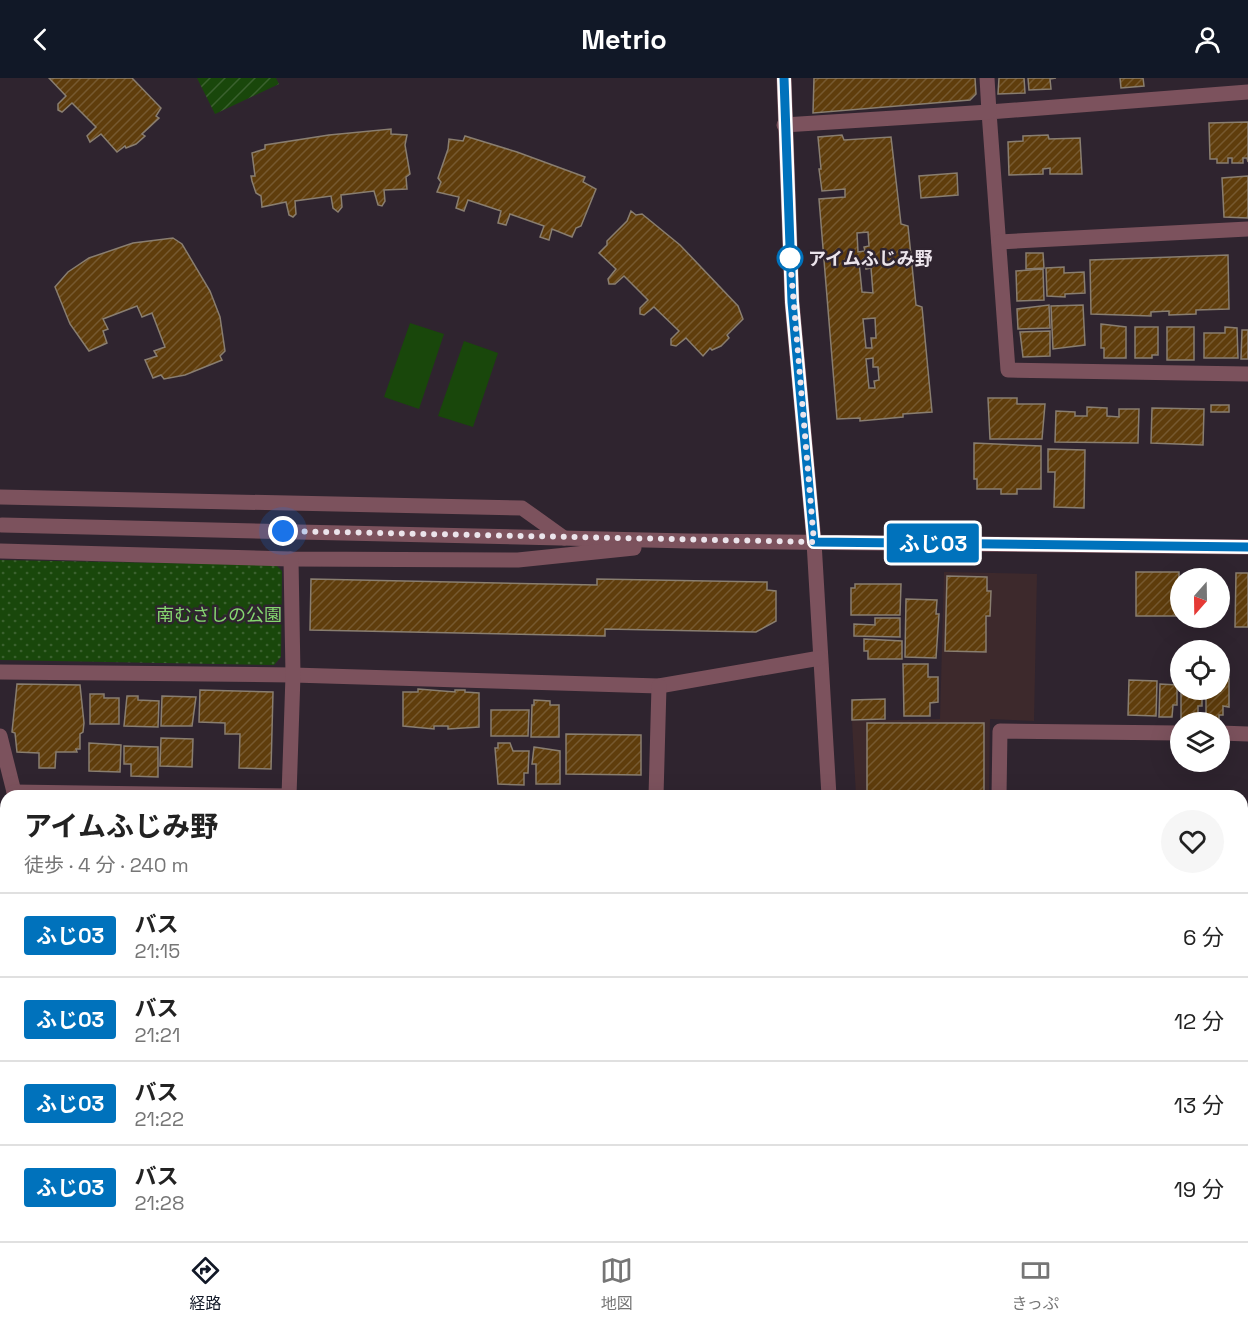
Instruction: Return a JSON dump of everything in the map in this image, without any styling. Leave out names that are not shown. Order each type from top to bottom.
[{"type":"street","points":[[784,78],[792,302],[814,542],[829,790]]},
{"type":"street","points":[[987,78],[1008,370],[1248,374]]},
{"type":"street","points":[[784,125],[1248,92]]},
{"type":"street","points":[[999,242],[1248,229]]},
{"type":"street","points":[[0,497],[522,508],[564,538]]},
{"type":"street","points":[[2,525],[688,541],[1248,547]]},
{"type":"street","points":[[0,551],[291,559],[518,560],[688,541]]},
{"type":"street","points":[[289,790],[293,675],[291,559]]},
{"type":"street","points":[[0,672],[293,675],[659,686],[820,658]]},
{"type":"street","points":[[656,790],[659,686]]},
{"type":"street","points":[[999,790],[1000,731],[1170,733]]},
{"type":"street","points":[[1230,734],[1248,734]]},
{"type":"street","points":[[0,736],[14,790]]},
{"type":"shaded area","points":[[944,572],[1037,574],[1034,721],[990,719],[989,790],[856,790],[852,721],[940,719]]},
{"type":"green space","points":[[197,78],[276,78],[279,84],[215,114]]},
{"type":"green space","points":[[410,323],[444,334],[419,409],[384,397]]},
{"type":"green space","points":[[464,341],[498,353],[473,427],[438,416]]},
{"type":"green space","name":"南むさしの公園","points":[[0,560],[276,565],[282,571],[281,657],[274,665],[0,660]]},
{"type":"building","points":[[49,78],[132,78],[161,108],[156,116],[159,118],[142,134],[145,136],[136,144],[126,148],[125,146],[117,152],[101,134],[90,142],[87,136],[96,127],[72,103],[62,112],[58,110],[58,104],[66,96]]},
{"type":"building","points":[[814,78],[975,78],[976,94],[970,100],[813,113]]},
{"type":"building","points":[[999,78],[1024,78],[1025,93],[998,94]]},
{"type":"building","points":[[1028,78],[1056,78],[1050,79],[1051,89],[1029,90]]},
{"type":"building","points":[[1120,78],[1143,78],[1144,86],[1121,88]]},
{"type":"building","points":[[1248,122],[1248,162],[1247,158],[1243,158],[1243,163],[1232,163],[1232,158],[1228,158],[1228,163],[1217,163],[1217,159],[1210,159],[1209,123]]},
{"type":"building","points":[[391,129],[391,134],[407,135],[405,145],[410,174],[406,177],[407,189],[384,190],[385,201],[382,206],[378,205],[374,191],[341,195],[342,207],[338,212],[333,208],[331,196],[295,201],[296,214],[293,217],[289,215],[286,202],[262,207],[261,196],[256,193],[251,176],[255,176],[252,153],[265,149],[265,145],[329,135]]},
{"type":"building","points":[[842,135],[844,140],[891,137],[901,224],[908,226],[916,305],[922,307],[932,412],[860,421],[860,418],[837,419],[819,199],[845,197],[845,189],[822,191],[818,137]],"holes":[[[868,232],[869,246],[864,247],[865,251],[858,252],[857,233]],[[859,262],[865,262],[866,269],[871,268],[873,293],[862,292]],[[875,318],[876,338],[871,338],[872,348],[866,348],[863,319]],[[873,358],[873,367],[878,367],[879,380],[874,381],[875,388],[869,388],[866,359]]]},
{"type":"building","points":[[1048,135],[1049,139],[1080,138],[1082,174],[1050,174],[1050,168],[1043,169],[1043,174],[1009,175],[1008,142],[1023,141],[1023,136]]},
{"type":"building","points":[[465,136],[585,177],[583,182],[596,189],[581,226],[576,228],[572,237],[552,229],[549,240],[540,237],[544,226],[510,214],[506,225],[498,223],[501,211],[468,200],[464,211],[456,208],[459,197],[437,192],[441,182],[438,178],[449,139],[463,141]]},
{"type":"building","points":[[957,173],[958,195],[921,198],[919,176]]},
{"type":"building","points":[[1248,176],[1248,218],[1224,217],[1222,178]]},
{"type":"building","points":[[631,211],[636,215],[642,214],[680,245],[738,306],[743,319],[727,335],[729,338],[721,346],[712,350],[710,348],[703,356],[686,338],[676,346],[671,345],[671,339],[679,331],[654,307],[644,315],[640,314],[640,308],[648,300],[624,276],[615,284],[609,284],[608,279],[616,269],[599,253],[607,245],[607,241],[627,221]]},
{"type":"building","points":[[173,238],[182,244],[210,291],[220,317],[225,351],[220,356],[222,360],[185,375],[164,379],[161,375],[153,378],[145,360],[157,356],[154,351],[165,347],[152,313],[142,317],[137,306],[103,319],[108,329],[103,331],[107,343],[89,351],[70,324],[55,287],[68,272],[89,258],[133,243]]},
{"type":"building","points":[[1026,253],[1043,253],[1044,268],[1026,269]]},
{"type":"building","points":[[1228,255],[1229,309],[1196,310],[1196,314],[1169,315],[1169,311],[1151,312],[1151,316],[1091,314],[1090,260]]},
{"type":"building","points":[[1064,267],[1064,273],[1084,272],[1085,293],[1065,294],[1065,297],[1047,296],[1046,268]]},
{"type":"building","points":[[1043,269],[1044,300],[1017,301],[1016,271]]},
{"type":"building","points":[[1049,305],[1050,328],[1018,329],[1017,309]]},
{"type":"building","points":[[1083,305],[1085,345],[1053,349],[1051,306]]},
{"type":"building","points":[[1101,324],[1126,327],[1126,358],[1104,358],[1104,348],[1101,348]]},
{"type":"building","points":[[1135,327],[1158,327],[1158,355],[1152,355],[1152,358],[1135,358]]},
{"type":"building","points":[[1167,327],[1194,327],[1194,360],[1167,360]]},
{"type":"building","points":[[1225,327],[1237,328],[1238,358],[1204,358],[1204,333],[1225,333]]},
{"type":"building","points":[[1242,330],[1248,330],[1248,359],[1241,359]]},
{"type":"building","points":[[1050,331],[1050,356],[1023,357],[1020,332]]},
{"type":"building","points":[[988,398],[1017,398],[1017,404],[1045,404],[1042,439],[990,439]]},
{"type":"building","points":[[1211,405],[1229,405],[1229,412],[1211,412]]},
{"type":"building","points":[[1087,407],[1107,408],[1107,416],[1119,417],[1119,409],[1139,409],[1138,443],[1055,442],[1056,411],[1075,412],[1075,416],[1087,416]]},
{"type":"building","points":[[1152,408],[1204,409],[1203,445],[1151,443]]},
{"type":"building","points":[[974,443],[1041,446],[1041,489],[1017,489],[1017,494],[1001,494],[1001,489],[977,489],[977,479],[974,479]]},
{"type":"building","points":[[1048,449],[1085,450],[1084,508],[1054,507],[1055,472],[1048,472]]},
{"type":"building","points":[[1136,572],[1170,572],[1170,616],[1136,616]]},
{"type":"building","points":[[1236,573],[1248,573],[1248,627],[1235,627]]},
{"type":"building","points":[[947,576],[987,577],[987,591],[991,591],[990,616],[986,616],[986,652],[945,651]]},
{"type":"building","points":[[311,579],[597,585],[597,579],[767,582],[767,590],[776,591],[776,621],[756,632],[605,629],[605,636],[310,630]]},
{"type":"building","points":[[855,584],[901,584],[900,615],[851,615],[851,588],[855,588]]},
{"type":"building","points":[[906,599],[937,600],[936,614],[939,614],[936,658],[905,657]]},
{"type":"building","points":[[875,618],[900,618],[900,637],[854,636],[854,624],[875,625]]},
{"type":"building","points":[[864,639],[902,641],[902,659],[868,659],[868,651],[864,651]]},
{"type":"building","points":[[903,664],[928,664],[928,677],[938,677],[938,702],[930,703],[930,716],[904,716]]},
{"type":"building","points":[[1129,680],[1157,681],[1156,716],[1128,715]]},
{"type":"building","points":[[17,684],[80,685],[84,723],[83,732],[80,734],[80,749],[76,749],[77,752],[56,752],[55,768],[39,768],[39,753],[17,752],[15,733],[12,732]]},
{"type":"building","points":[[1160,684],[1170,685],[1170,700],[1177,700],[1177,705],[1173,705],[1170,717],[1159,717]]},
{"type":"building","points":[[418,689],[455,692],[455,690],[465,690],[465,692],[479,693],[479,727],[448,729],[448,726],[434,726],[434,729],[403,726],[403,692],[418,692]]},
{"type":"building","points":[[200,690],[273,692],[271,769],[239,768],[240,734],[225,734],[225,723],[199,722]]},
{"type":"building","points":[[90,694],[104,694],[104,698],[119,698],[119,724],[90,724]]},
{"type":"building","points":[[127,696],[138,696],[138,700],[159,701],[158,727],[124,726]]},
{"type":"building","points":[[162,696],[196,697],[192,726],[161,726]]},
{"type":"building","points":[[885,699],[885,719],[852,720],[852,700]]},
{"type":"building","points":[[534,700],[550,701],[550,705],[559,705],[559,737],[531,737]]},
{"type":"building","points":[[1181,700],[1202,700],[1202,706],[1198,706],[1198,712],[1181,712]]},
{"type":"building","points":[[1206,700],[1229,700],[1229,707],[1223,706],[1223,712],[1206,712]]},
{"type":"building","points":[[491,710],[529,710],[528,736],[491,736]]},
{"type":"building","points":[[867,723],[984,723],[984,790],[867,790]]},
{"type":"building","points":[[566,734],[641,735],[641,775],[566,774]]},
{"type":"building","points":[[161,738],[193,739],[192,767],[160,766]]},
{"type":"building","points":[[89,743],[121,745],[120,772],[89,771]]},
{"type":"building","points":[[498,743],[510,743],[513,751],[529,751],[528,773],[524,773],[524,785],[498,784],[495,748],[498,748]]},
{"type":"building","points":[[124,746],[158,747],[158,777],[131,776],[131,764],[124,764]]},
{"type":"building","points":[[534,747],[560,751],[560,784],[536,784],[536,764],[532,764]]},
{"type":"bus line","name":"ふじ03","points":[[784,78],[787,215],[792,302],[814,542],[1248,547]]},
{"type":"place","name":"アイムふじみ野","points":[[790,258]]},
{"type":"route","points":[[283,531],[814,542],[790,258]]}]
